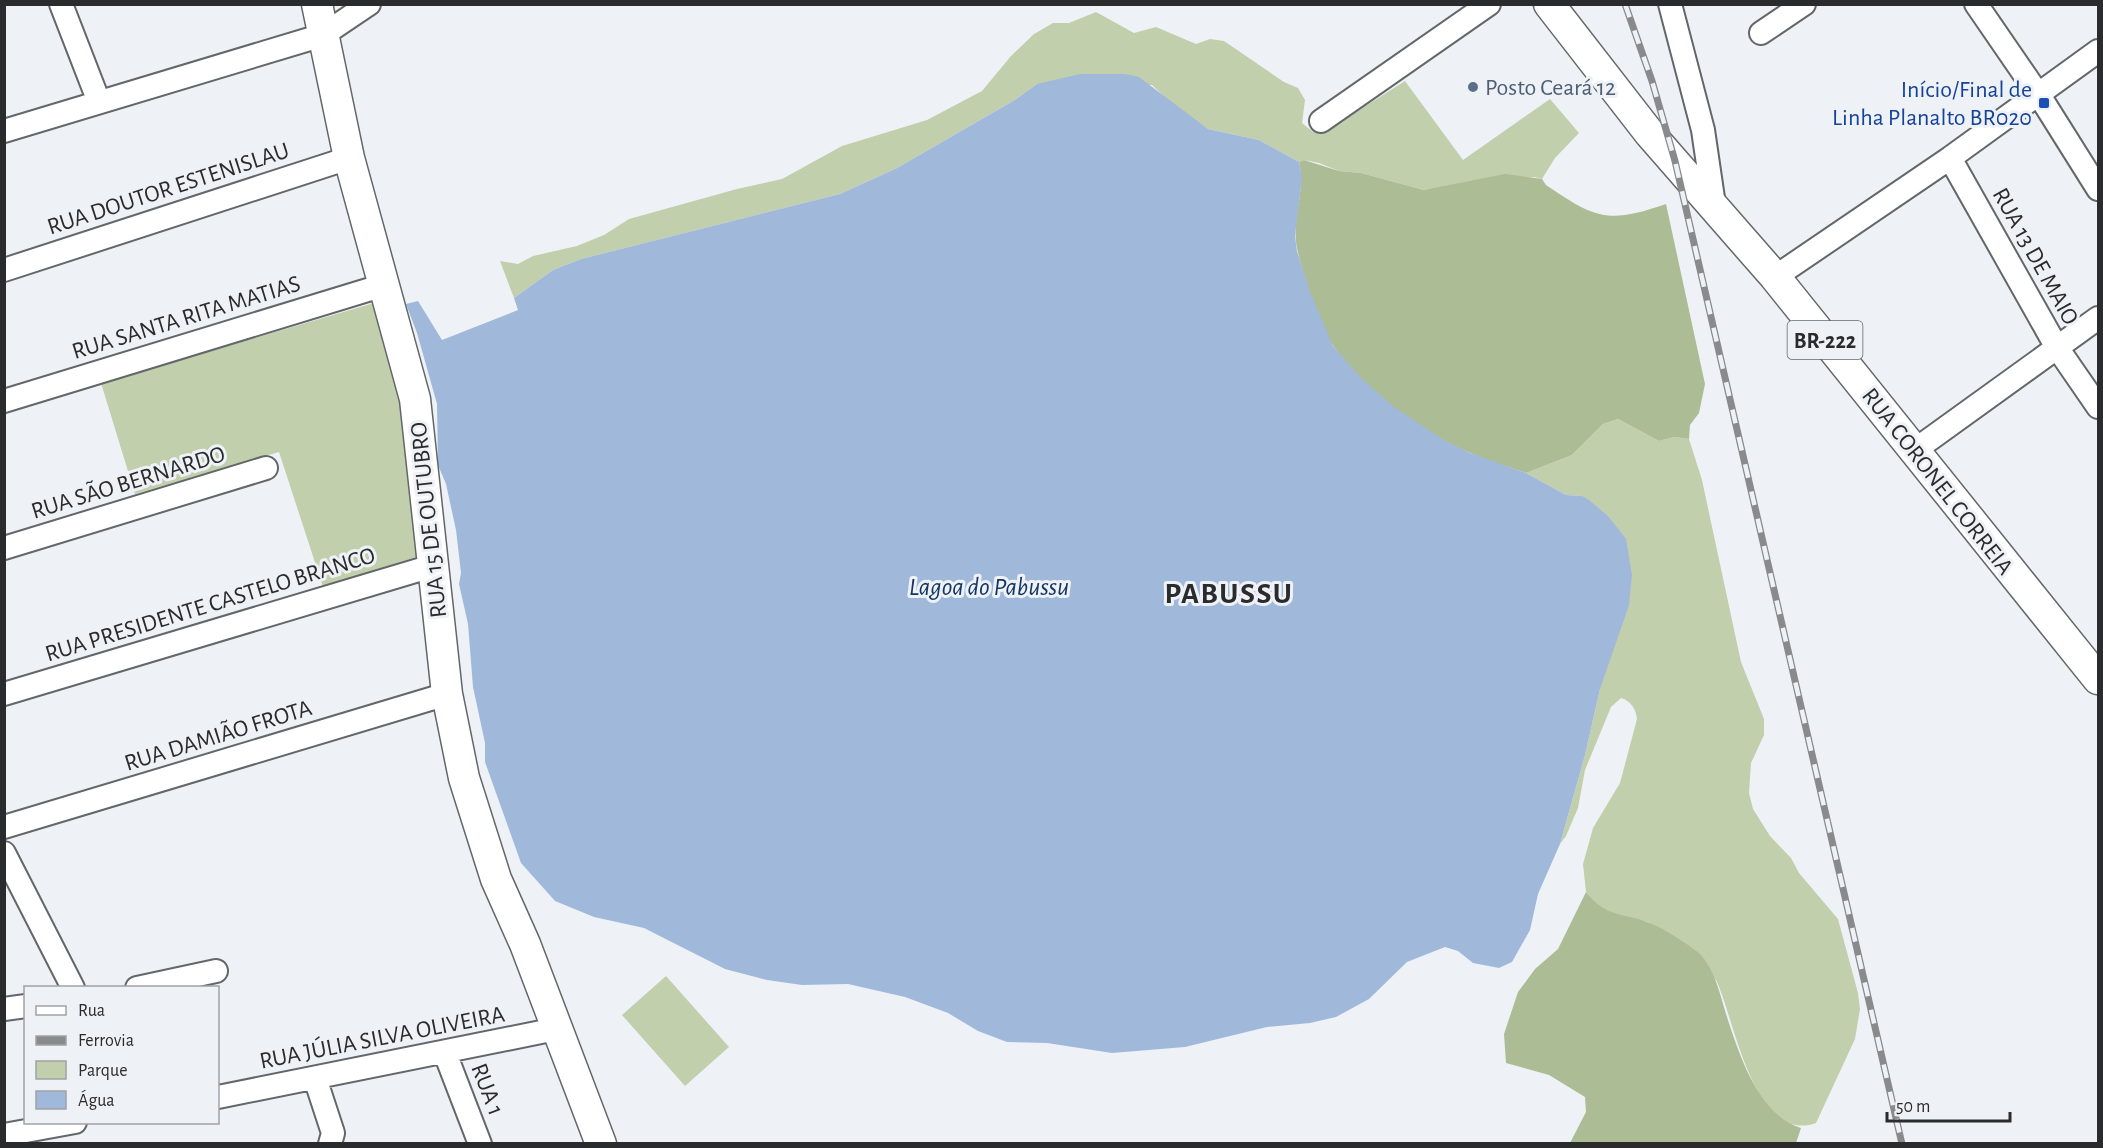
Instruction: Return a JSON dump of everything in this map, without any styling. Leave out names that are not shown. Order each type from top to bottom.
[{"type":"main road","name":"RUA 15 DE OUTUBRO","points":[[317,4],[349,158],[415,399],[423,455],[432,566],[447,694],[475,818],[601,1143]]},
{"type":"main road","name":"RUA CORONEL CORREIA","points":[[1549,4],[1650,134],[1775,277],[2098,679]]},
{"type":"street","points":[[61,4],[99,102]]},
{"type":"street","points":[[4,131],[323,35],[369,4]]},
{"type":"street","points":[[1321,121],[1489,4]]},
{"type":"street","points":[[1670,4],[1703,130],[1714,205]]},
{"type":"street","points":[[1761,33],[1804,4]]},
{"type":"street","points":[[1976,4],[2038,94],[2098,189]]},
{"type":"street","points":[[1775,277],[1950,158],[2098,51]]},
{"type":"street","name":"RUA DOUTOR ESTENISLAU","points":[[4,270],[349,158]]},
{"type":"street","name":"RUA 13 DE MAIO","points":[[1950,158],[2056,346],[2098,407]]},
{"type":"street","name":"RUA SANTA RITA MATIAS","points":[[4,401],[384,285]]},
{"type":"street","points":[[1915,450],[2056,346],[2098,318]]},
{"type":"street","name":"RUA SÃO BERNARDO","points":[[4,548],[266,468]]},
{"type":"street","name":"RUA PRESIDENTE CASTELO BRANCO","points":[[4,694],[432,566]]},
{"type":"street","name":"RUA DAMIÃO FROTA","points":[[4,827],[447,694]]},
{"type":"street","points":[[4,853],[72,986]]},
{"type":"street","points":[[143,986],[216,971]]},
{"type":"street","points":[[4,1009],[24,1006]]},
{"type":"street","name":"RUA JÚLIA SILVA OLIVEIRA","points":[[219,1096],[446,1053],[556,1029]]},
{"type":"street","name":"RUA 1","points":[[446,1053],[480,1143]]},
{"type":"street","points":[[315,1078],[333,1133],[330,1143]]},
{"type":"street","points":[[4,1135],[64,1124]]},
{"type":"green space","points":[[1096,12],[1134,33],[1156,27],[1196,44],[1210,39],[1224,41],[1284,82],[1298,88],[1305,100],[1302,123],[1313,132],[1323,133],[1405,81],[1463,160],[1550,99],[1579,133],[1555,158],[1542,179],[1534,177],[1424,190],[1361,173],[1339,171],[1319,163],[1304,160],[1299,162],[1259,140],[1208,129],[1172,104],[1152,85],[1037,84],[1013,101],[897,168],[840,194],[581,259],[553,270],[514,298],[500,261],[518,264],[533,256],[577,246],[604,235],[629,219],[782,179],[842,146],[927,120],[982,91],[1011,56],[1034,34],[1053,23],[1069,23]]},
{"type":"green space","points":[[1304,160],[1339,171],[1361,173],[1424,190],[1505,174],[1542,179],[1546,185],[1578,205],[1603,215],[1630,214],[1666,204],[1705,384],[1699,413],[1690,425],[1689,439],[1674,437],[1659,441],[1618,419],[1603,424],[1572,455],[1526,473],[1477,456],[1451,444],[1395,409],[1361,379],[1334,347],[1312,299],[1299,259],[1296,237],[1301,184],[1299,162]]},
{"type":"green space","points":[[374,303],[394,371],[408,453],[419,556],[323,587],[279,452],[135,494],[101,383]]},
{"type":"green space","points":[[1618,419],[1659,441],[1674,437],[1689,439],[1702,480],[1741,662],[1764,719],[1764,735],[1751,763],[1749,793],[1753,809],[1770,836],[1791,858],[1799,873],[1838,919],[1858,993],[1860,1009],[1855,1039],[1816,1123],[1794,1125],[1776,1115],[1762,1098],[1739,1048],[1723,998],[1713,976],[1655,926],[1610,912],[1586,892],[1583,864],[1593,828],[1620,783],[1637,719],[1632,706],[1625,699],[1621,698],[1611,707],[1585,770],[1578,808],[1560,844],[1585,755],[1600,689],[1582,496],[1566,495],[1526,473],[1572,455],[1603,424]]},
{"type":"green space","points":[[1586,892],[1594,901],[1609,911],[1655,925],[1701,955],[1713,975],[1737,1047],[1752,1081],[1773,1110],[1786,1121],[1801,1128],[1796,1143],[1570,1143],[1586,1112],[1585,1097],[1549,1075],[1506,1063],[1504,1034],[1518,992],[1535,969],[1558,949]]},
{"type":"green space","points":[[666,976],[729,1047],[685,1086],[622,1015]]},
{"type":"water","name":"Lagoa do Pabussu","points":[[1080,74],[1125,74],[1139,77],[1208,129],[1259,140],[1299,162],[1302,177],[1295,236],[1297,251],[1310,292],[1333,346],[1361,378],[1394,407],[1444,440],[1470,453],[1526,473],[1566,495],[1582,496],[1608,516],[1626,539],[1632,575],[1629,605],[1600,689],[1585,755],[1560,844],[1538,894],[1530,930],[1512,962],[1499,968],[1473,963],[1458,951],[1445,947],[1407,962],[1369,999],[1336,1017],[1310,1023],[1267,1027],[1185,1047],[1112,1053],[1047,1043],[1007,1042],[978,1031],[948,1013],[905,997],[848,984],[802,985],[767,980],[725,969],[644,928],[594,917],[555,901],[521,863],[485,762],[485,743],[473,687],[468,624],[459,584],[461,573],[456,530],[446,484],[438,465],[437,404],[417,333],[406,304],[418,301],[442,340],[518,310],[514,298],[553,270],[581,259],[840,194],[897,168],[1013,101],[1037,84]]},
{"type":"railway","points":[[1625,4],[1652,81],[1675,161],[1902,1144]]},
{"type":"place","name":"Posto Ceará 12","points":[[1473,87]]},
{"type":"place","name":"Início/Final de Linha Planalto BR020","points":[[2044,103]]},
{"type":"district","name":"PABUSSU","points":[[1229,593]]}]
